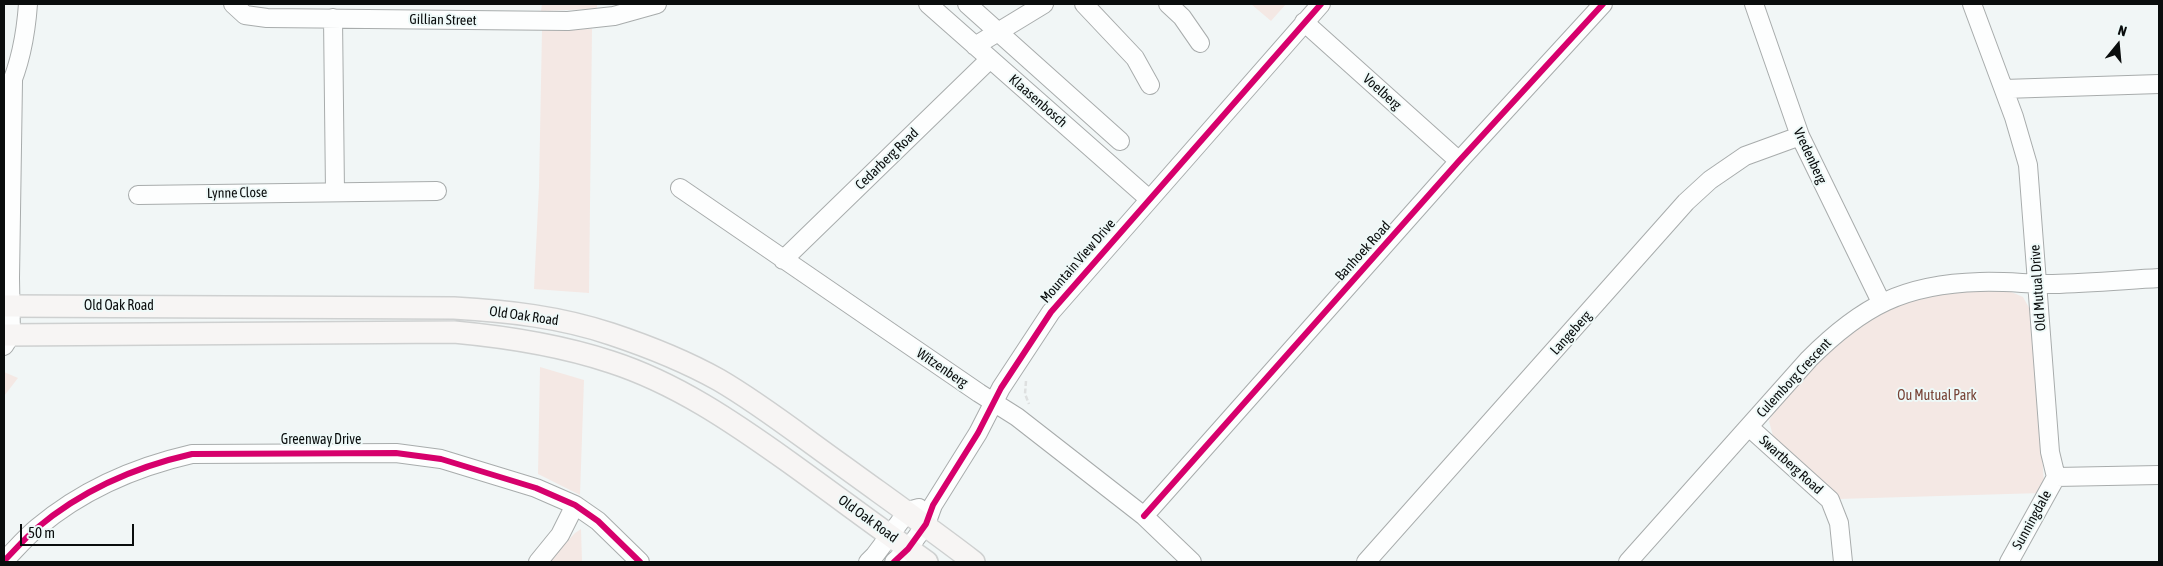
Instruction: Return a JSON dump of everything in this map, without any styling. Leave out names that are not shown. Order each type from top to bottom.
[{"type":"main road","name":"Old Oak Road","points":[[8,306],[454,308],[507,311],[559,320],[610,334],[661,352],[718,380],[772,415],[908,511],[930,515],[974,562]]},
{"type":"main road","name":"Old Oak Road","points":[[6,338],[454,332],[514,338],[572,350],[612,362],[694,398],[735,423],[889,535],[901,556],[927,562]]},
{"type":"street","points":[[6,338],[10,269],[13,81],[28,4]]},
{"type":"street","name":"Gillian Street","points":[[233,4],[237,10],[252,17],[568,21],[614,16],[657,4]]},
{"type":"street","name":"Klaasenbosch","points":[[928,4],[1149,199]]},
{"type":"street","points":[[967,4],[1120,141]]},
{"type":"street","points":[[975,46],[1044,4]]},
{"type":"street","points":[[1084,4],[1135,58],[1150,85]]},
{"type":"street","points":[[1168,4],[1182,17],[1200,43]]},
{"type":"street","name":"Mountain View Drive","points":[[901,556],[930,515],[978,433],[993,402],[1051,312],[1321,4]]},
{"type":"street","name":"Banhoek Road","points":[[1144,516],[1459,161],[1603,4]]},
{"type":"street","name":"Vredenberg","points":[[1754,4],[1800,136],[1881,302]]},
{"type":"street","name":"Old Mutual Drive","points":[[1972,4],[2014,116],[2028,165],[2050,452],[2056,477]]},
{"type":"street","points":[[333,18],[336,192]]},
{"type":"street","name":"Voelberg","points":[[1304,22],[1459,161]]},
{"type":"street","name":"Cedarberg Road","points":[[783,260],[990,59]]},
{"type":"street","points":[[4,100],[13,81]]},
{"type":"street","points":[[2004,89],[2159,84]]},
{"type":"street","name":"Langeberg","points":[[1366,562],[1686,202],[1710,180],[1745,156],[1800,136]]},
{"type":"street","name":"Witzenberg","points":[[680,188],[783,260],[1025,423],[1144,516],[1192,562]]},
{"type":"street","name":"Lynne Close","points":[[138,195],[437,190]]},
{"type":"street","name":"Culemborg Crescent","points":[[1628,562],[1824,343],[1881,302],[1911,290],[1938,284],[1980,282],[2038,283],[2159,278]]},
{"type":"street","name":"Swartberg Road","points":[[1749,427],[1830,500],[1839,523],[1843,562]]},
{"type":"street","name":"Greenway Drive","points":[[4,560],[36,528],[83,495],[129,473],[192,454],[417,454],[441,459],[536,488],[575,505],[598,521],[640,562]]},
{"type":"street","points":[[2056,477],[2159,475]]},
{"type":"street","name":"Sunningdale","points":[[2008,562],[2056,477]]},
{"type":"street","points":[[538,562],[560,535],[575,505]]},
{"type":"street","points":[[868,562],[876,555],[908,511]]},
{"type":"path","points":[[1027,377],[1025,394],[1032,409]]},
{"type":"green space","points":[[542,4],[597,4],[597,9],[541,11]]},
{"type":"green space","points":[[1251,4],[1286,4],[1271,21]]},
{"type":"green space","points":[[592,29],[589,293],[534,289],[539,186],[542,30]]},
{"type":"green space","name":"Ou Mutual Park","points":[[2009,291],[2023,297],[2032,313],[2044,483],[2042,493],[1838,499],[1773,436],[1769,421],[1774,411],[1830,350],[1870,319],[1893,307],[1919,298],[1948,292]]},
{"type":"green space","points":[[540,367],[584,380],[580,495],[538,474]]},
{"type":"green space","points":[[4,372],[18,378],[4,396]]},
{"type":"green space","points":[[581,529],[582,562],[548,562],[575,533]]},
{"type":"cycle path","points":[[894,562],[908,549],[926,524],[933,505],[978,433],[1001,388],[1051,312],[1321,4]]},
{"type":"cycle path","points":[[1144,516],[1459,161],[1603,4]]},
{"type":"cycle path","points":[[4,561],[37,528],[72,502],[130,473],[171,459],[192,454],[396,453],[441,459],[536,488],[575,505],[598,521],[640,562]]}]
